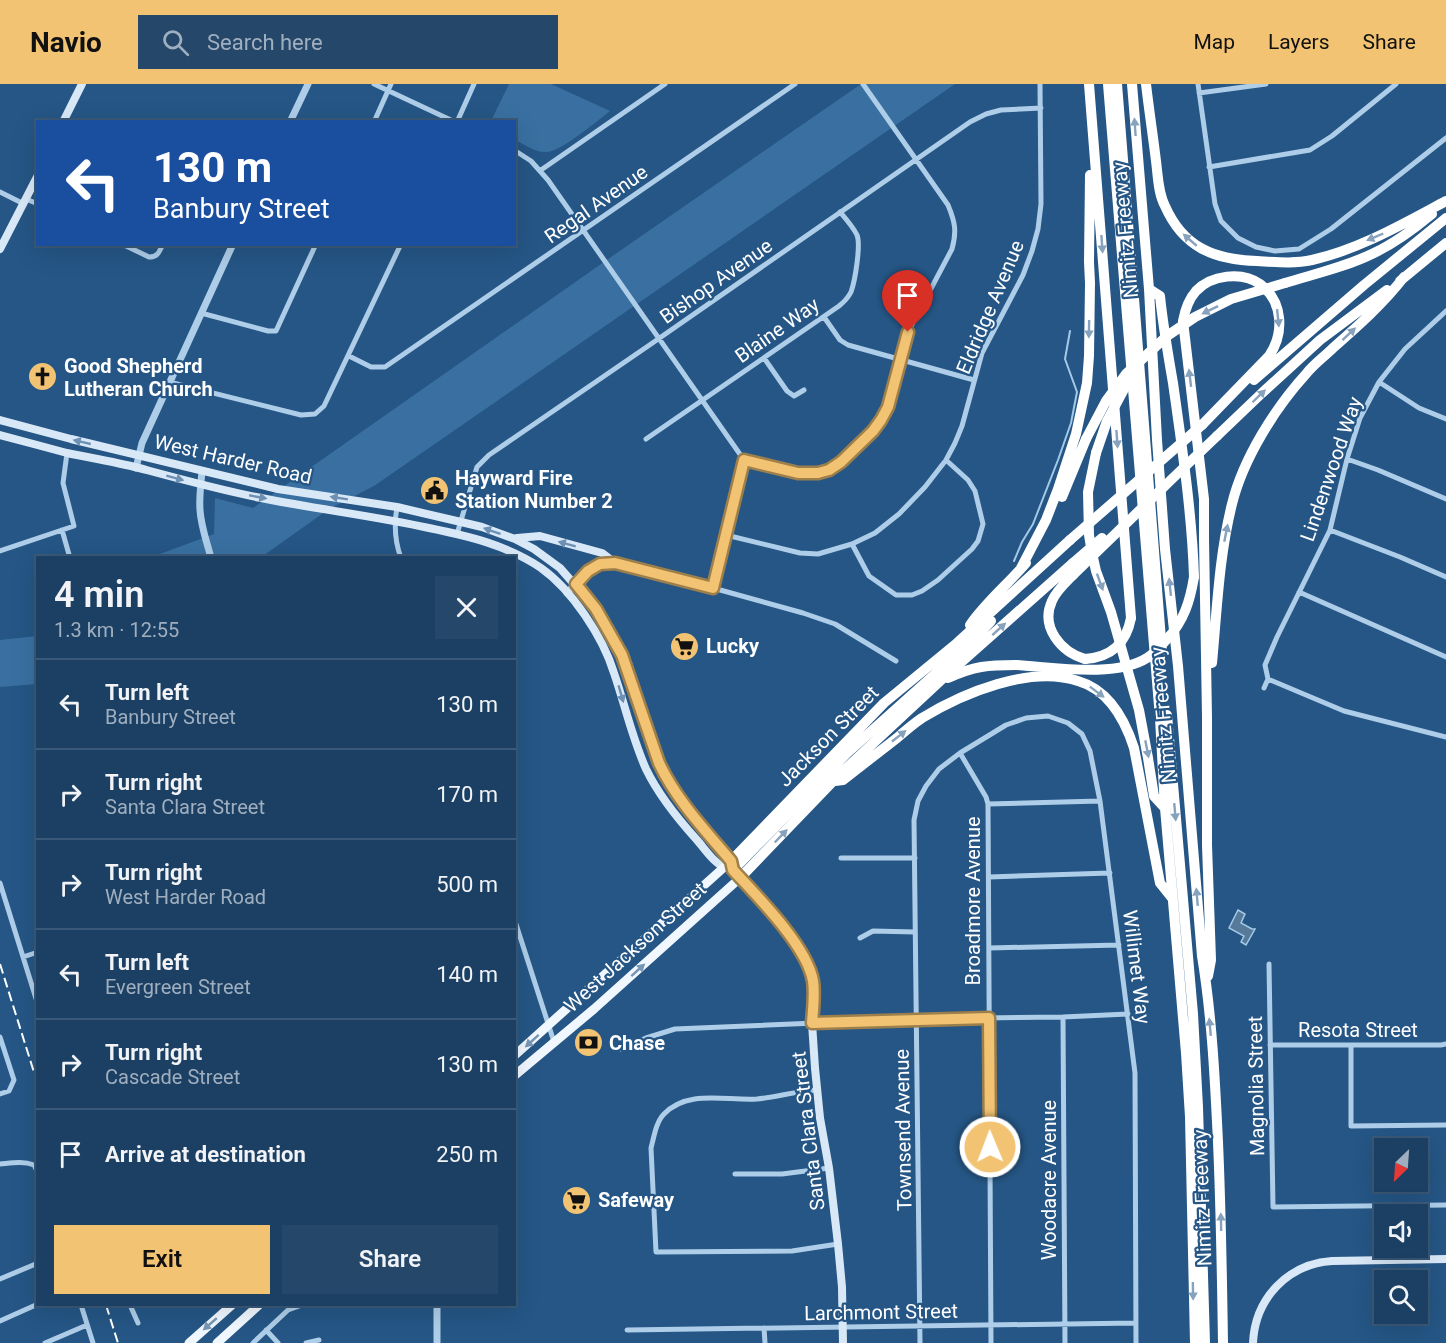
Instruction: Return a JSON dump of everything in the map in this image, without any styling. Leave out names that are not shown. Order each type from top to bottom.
[{"type":"highway","points":[[1089,84],[1090,102],[1131,618],[1124,640],[1104,656],[1085,659],[1069,653],[1057,641],[1050,628],[1048,610],[1053,599],[1073,576],[1174,477],[1320,340],[1446,243]]},
{"type":"highway","name":"Nimitz Freeway","points":[[1108,84],[1160,718],[1172,898],[1184,1024],[1190,1117],[1195,1343]]},
{"type":"highway","points":[[1117,84],[1164,684],[1193,1014],[1199,1118],[1205,1343]]},
{"type":"highway","name":"Nimitz Freeway","points":[[1132,84],[1149,289],[1164,527],[1216,1101],[1223,1343]]},
{"type":"highway","points":[[1146,84],[1163,203],[1178,229],[1191,242],[1221,258],[1239,261],[1311,260],[1381,235],[1446,202]]},
{"type":"highway","points":[[1022,568],[1046,520],[1058,489],[1076,434],[1087,383],[1090,283],[1090,102]]},
{"type":"highway","points":[[957,643],[980,612],[1035,551],[1048,528],[1086,439],[1106,401],[1126,374],[1167,336],[1195,317],[1231,299],[1373,254],[1419,225],[1446,202]]},
{"type":"highway","points":[[957,643],[1070,540],[1202,425],[1364,285],[1446,219]]},
{"type":"highway","points":[[1202,425],[1269,356],[1276,343],[1280,320],[1277,307],[1271,295],[1260,284],[1245,278],[1231,276],[1207,283],[1189,300],[1183,321],[1204,499],[1207,845],[1211,960],[1206,983]]},
{"type":"highway","points":[[1207,717],[1224,544],[1232,502],[1245,469],[1279,408],[1307,372],[1389,297],[1404,277]]},
{"type":"highway","points":[[940,681],[969,669],[989,665],[1104,670],[1123,667],[1146,658],[1160,647],[1177,628],[1188,606],[1194,577],[1190,516],[1160,296],[1149,289]]},
{"type":"highway","points":[[1142,360],[1107,421],[1096,453],[1088,492],[1089,535],[1096,571],[1111,612],[1139,710],[1154,796],[1165,808]]},
{"type":"highway","name":"Jackson Street","points":[[732,869],[835,781],[940,681],[1073,563],[1174,477]]},
{"type":"highway","points":[[732,869],[847,753],[973,640],[1040,568]]},
{"type":"highway","name":"Jackson Street","points":[[732,869],[884,703],[957,643]]},
{"type":"highway","points":[[835,781],[843,780],[921,719],[972,692],[993,684],[1030,678],[1068,678],[1080,681],[1098,692],[1114,707],[1129,731],[1160,883],[1172,898]]},
{"type":"highway","points":[[1202,956],[1196,970],[1207,1160],[1211,1343]]},
{"type":"main road","points":[[64,120],[82,84]]},
{"type":"main road","points":[[0,249],[2,239],[36,179]]},
{"type":"main road","name":"West Harder Road","points":[[0,420],[278,489],[397,507],[461,522]]},
{"type":"main road","name":"West Harder Road","points":[[0,435],[261,498],[394,520],[457,534]]},
{"type":"main road","points":[[431,528],[434,516]]},
{"type":"main road","name":"Santa Clara Street","points":[[461,522],[515,539],[534,549],[560,568],[596,609],[622,655],[667,780],[732,869],[782,926],[805,959],[813,982],[812,1023],[817,1090],[838,1244],[842,1287],[843,1343]]},
{"type":"main road","name":"Santa Clara Street","points":[[457,534],[484,541],[516,554],[541,569],[567,593],[585,615],[602,643],[614,672],[640,755],[659,792],[671,811],[732,869]]},
{"type":"main road","points":[[515,539],[540,536],[602,554],[615,563]]},
{"type":"main road","name":"West Jackson Street","points":[[549,1026],[732,869]]},
{"type":"main road","name":"West Jackson Street","points":[[554,1041],[594,1009],[732,869]]},
{"type":"main road","points":[[516,1054],[549,1026]]},
{"type":"main road","points":[[516,1074],[554,1041]]},
{"type":"main road","points":[[1253,1343],[1257,1318],[1268,1297],[1283,1280],[1302,1268],[1332,1261],[1446,1259]]},
{"type":"main road","points":[[189,1343],[231,1306]]},
{"type":"main road","points":[[217,1343],[258,1306]]},
{"type":"street","points":[[291,120],[308,84]]},
{"type":"street","points":[[374,84],[452,120]]},
{"type":"street","points":[[375,120],[391,84]]},
{"type":"street","points":[[457,120],[474,84]]},
{"type":"street","points":[[541,170],[664,84]]},
{"type":"street","name":"Regal Avenue","points":[[348,356],[371,367],[386,367],[795,84]]},
{"type":"street","points":[[516,151],[541,170],[744,460],[798,473],[818,473],[829,470],[841,462],[881,420],[888,407],[911,326],[944,266],[956,236],[948,205],[863,84]]},
{"type":"street","name":"Eldridge Avenue","points":[[726,535],[800,553],[818,554],[852,544],[875,533],[899,514],[925,487],[946,460],[962,426],[982,353],[1023,275],[1038,229],[1041,204],[1040,84]]},
{"type":"street","points":[[1198,84],[1215,204],[1221,220],[1238,238],[1265,249],[1275,251],[1299,249],[1331,230],[1446,138]]},
{"type":"street","points":[[1199,93],[1266,84]]},
{"type":"street","points":[[1209,167],[1310,150],[1332,136],[1396,84]]},
{"type":"street","name":"Bishop Avenue","points":[[457,534],[477,467],[489,455],[970,122],[1001,110],[1041,108]]},
{"type":"street","points":[[0,192],[36,204]]},
{"type":"street","name":"Blaine Way","points":[[646,439],[824,317],[847,298],[852,289],[859,248],[854,229],[840,212]]},
{"type":"street","points":[[126,246],[148,257],[159,254],[162,246]]},
{"type":"street","points":[[136,468],[142,443],[232,246]]},
{"type":"street","points":[[201,313],[268,331],[276,331],[315,246]]},
{"type":"street","points":[[169,382],[301,415],[315,414],[324,406],[400,246]]},
{"type":"street","name":"Lindenwood Way","points":[[1264,688],[1268,679],[1265,665],[1276,637],[1330,530],[1347,459],[1360,418],[1379,382],[1405,349],[1446,311]]},
{"type":"street","points":[[824,317],[840,340],[848,345],[974,380]]},
{"type":"street","points":[[764,358],[787,391],[794,396],[804,390]]},
{"type":"street","points":[[1379,382],[1419,408],[1446,419]]},
{"type":"street","points":[[0,551],[74,526],[63,483],[68,453]]},
{"type":"street","points":[[1347,459],[1446,499]]},
{"type":"street","points":[[713,588],[744,460]]},
{"type":"street","points":[[852,544],[869,576],[896,595],[912,596],[945,574],[972,549],[978,541],[983,524],[975,491],[968,480],[946,460]]},
{"type":"street","points":[[202,471],[199,496],[200,513],[210,556]]},
{"type":"street","points":[[397,507],[394,520],[400,556]]},
{"type":"street","points":[[63,530],[70,556]]},
{"type":"street","points":[[1330,530],[1400,557],[1446,578]]},
{"type":"street","points":[[567,593],[588,571],[600,564],[615,563],[740,594],[835,624],[896,661]]},
{"type":"street","points":[[1299,592],[1446,657]]},
{"type":"street","points":[[1268,679],[1344,711],[1446,737]]},
{"type":"street","name":"Willimet Way","points":[[960,753],[1006,725],[1026,718],[1048,716],[1068,723],[1082,734],[1090,751],[1110,873],[1134,1073],[1136,1343]]},
{"type":"street","name":"Broadmore Avenue","points":[[960,753],[988,804],[991,1343]]},
{"type":"street","name":"Townsend Avenue","points":[[920,1343],[914,820],[918,801],[926,786],[939,769],[960,753]]},
{"type":"street","points":[[988,804],[1100,801]]},
{"type":"street","points":[[841,858],[915,858]]},
{"type":"street","points":[[989,877],[1110,873]]},
{"type":"street","points":[[0,883],[36,999]]},
{"type":"street","points":[[516,924],[554,1041]]},
{"type":"street","points":[[860,938],[873,932],[915,932]]},
{"type":"street","points":[[989,948],[1119,945]]},
{"type":"street","points":[[23,957],[36,953]]},
{"type":"street","name":"Magnolia Street","points":[[1269,964],[1273,1207],[1446,1205]]},
{"type":"street","points":[[621,1049],[675,1029],[917,1019],[1128,1014]]},
{"type":"street","name":"Woodacre Avenue","points":[[1063,1017],[1065,1343]]},
{"type":"street","points":[[0,1037],[14,1080],[9,1091],[0,1094]]},
{"type":"street","name":"Resota Street","points":[[1270,1045],[1446,1044]]},
{"type":"street","points":[[1351,1046],[1351,1126],[1446,1125]]},
{"type":"street","points":[[817,1090],[757,1099],[691,1098],[663,1114],[655,1131],[651,1148],[656,1252],[792,1251],[838,1244]]},
{"type":"street","points":[[0,1164],[28,1163],[34,1165],[36,1169]]},
{"type":"street","points":[[735,1174],[782,1174],[829,1168]]},
{"type":"street","points":[[0,1279],[36,1264]]},
{"type":"street","points":[[0,1321],[36,1305]]},
{"type":"street","points":[[81,1306],[93,1343]]},
{"type":"street","points":[[130,1306],[138,1323]]},
{"type":"street","points":[[253,1343],[288,1310],[299,1306]]},
{"type":"street","points":[[437,1306],[437,1343]]},
{"type":"street","name":"Larchmont Street","points":[[627,1330],[1136,1323]]},
{"type":"street","points":[[45,1343],[87,1325]]},
{"type":"street","points":[[764,1328],[765,1343]]},
{"type":"street","points":[[266,1330],[278,1343]]},
{"type":"street","points":[[306,1343],[319,1340]]},
{"type":"shaded area","points":[[509,84],[551,84],[610,111],[579,135],[553,151],[546,152],[530,148],[516,141],[516,120],[491,120]]},
{"type":"shaded area","points":[[861,84],[955,84],[374,486],[329,509],[263,556],[154,556],[214,534],[215,498],[253,508]]},
{"type":"shaded area","points":[[36,636],[36,684],[0,687],[0,640]]},
{"type":"shaded area","points":[[1238,910],[1245,914],[1241,923],[1255,929],[1246,945],[1241,942],[1244,936],[1229,928]]},
{"type":"waterway","points":[[1014,561],[1033,524],[1071,423],[1077,392],[1065,359],[1070,331]]},
{"type":"railway","points":[[0,964],[36,1079]]},
{"type":"railway","points":[[106,1306],[118,1343]]},
{"type":"place","name":"Good Shepherd Lutheran Church","points":[[43,377]]},
{"type":"place","name":"Hayward Fire Station Number 2","points":[[434,490]]},
{"type":"place","name":"Lucky","points":[[685,646]]},
{"type":"place","name":"Chase","points":[[588,1043]]},
{"type":"place","name":"Safeway","points":[[577,1200]]},
{"type":"route","points":[[908,332],[888,407],[873,431],[841,462],[829,470],[818,473],[798,473],[744,460],[713,588],[615,563],[600,564],[588,571],[576,584],[596,609],[622,655],[667,780],[690,813],[731,861],[733,870],[782,926],[804,957],[813,982],[812,1023],[989,1018],[990,1147]]}]
